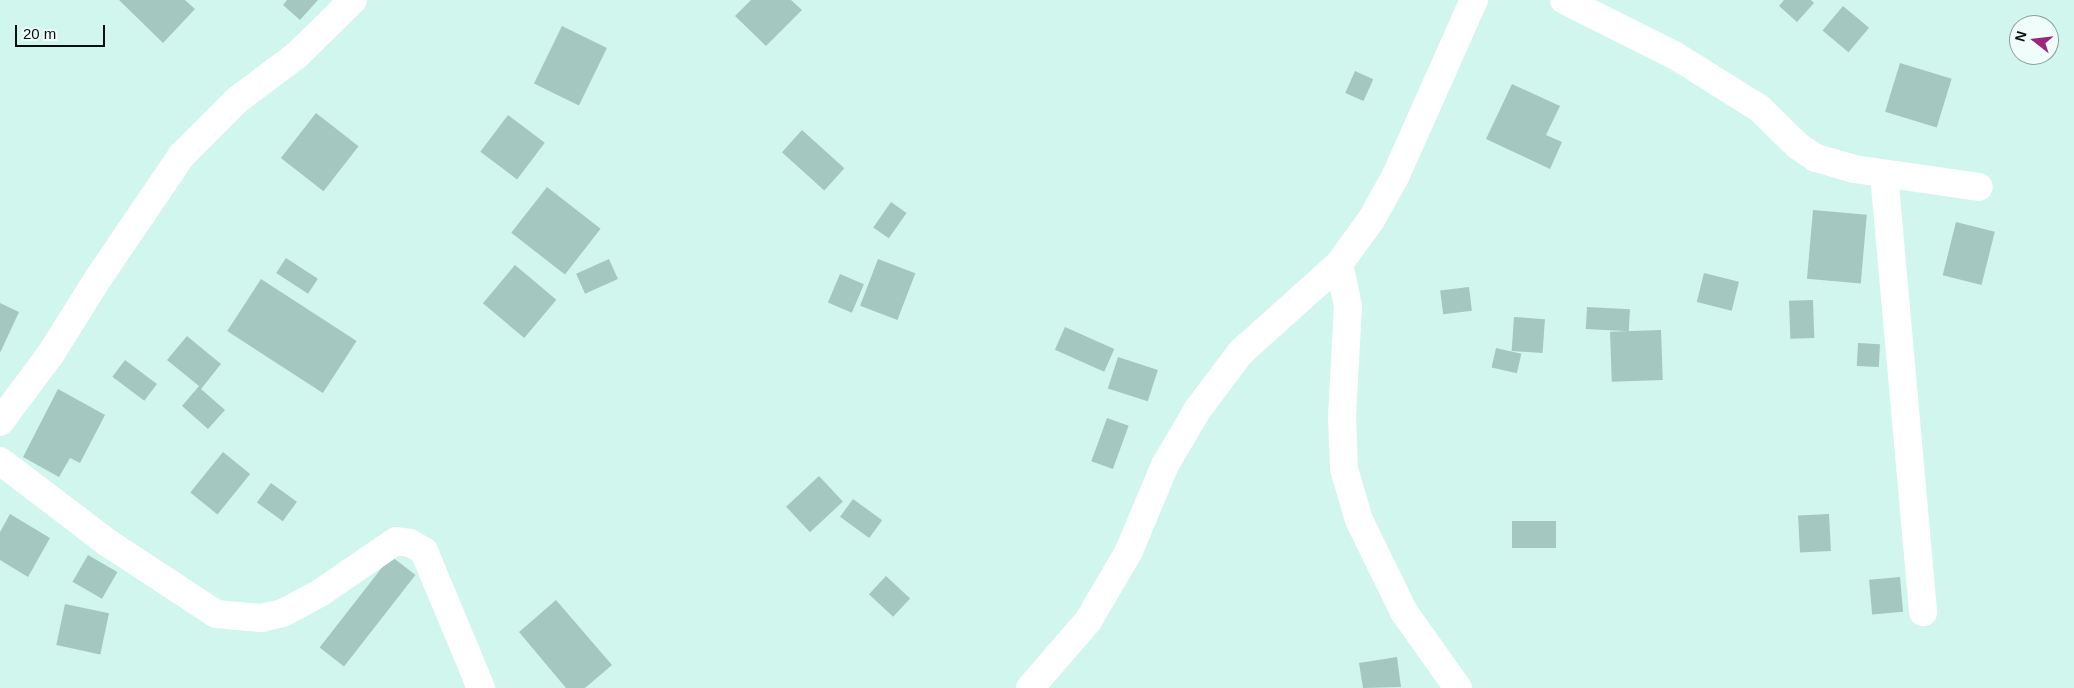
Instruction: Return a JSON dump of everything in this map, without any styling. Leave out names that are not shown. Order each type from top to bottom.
[{"type":"street","points":[[0,422],[50,355],[104,269],[182,155],[237,100],[297,55],[353,0]]},
{"type":"street","points":[[1030,688],[1088,621],[1129,551],[1165,466],[1198,409],[1241,352],[1340,264],[1371,220],[1396,175],[1474,0]]},
{"type":"street","points":[[1564,0],[1685,61],[1759,108],[1798,146],[1816,158],[1884,174],[1979,187]]},
{"type":"street","points":[[1884,174],[1923,612]]},
{"type":"street","points":[[1340,264],[1348,306],[1342,416],[1344,469],[1359,520],[1404,612],[1458,688]]},
{"type":"street","points":[[0,461],[108,543],[216,614],[261,618],[283,613],[320,593],[396,541],[410,543],[424,551],[481,688]]},
{"type":"building","points":[[119,0],[185,0],[195,9],[163,43]]},
{"type":"building","points":[[287,0],[318,0],[300,20],[283,5]]},
{"type":"building","points":[[751,0],[791,0],[802,10],[766,46],[735,16]]},
{"type":"building","points":[[1784,0],[1811,0],[1814,3],[1797,22],[1779,6]]},
{"type":"building","points":[[1843,6],[1869,28],[1848,52],[1822,31]]},
{"type":"building","points":[[562,26],[607,48],[579,105],[534,84]]},
{"type":"building","points":[[1900,63],[1952,79],[1937,128],[1885,112]]},
{"type":"building","points":[[1355,71],[1373,79],[1364,101],[1345,93]]},
{"type":"building","points":[[1512,84],[1560,106],[1546,135],[1562,142],[1550,169],[1486,139]]},
{"type":"building","points":[[316,113],[359,146],[323,191],[281,158]]},
{"type":"building","points":[[508,115],[545,143],[517,179],[480,152]]},
{"type":"building","points":[[802,130],[844,168],[824,190],[782,152]]},
{"type":"building","points":[[547,187],[601,229],[565,275],[511,233]]},
{"type":"building","points":[[891,202],[907,213],[889,238],[873,227]]},
{"type":"building","points":[[1813,210],[1867,215],[1861,283],[1807,279]]},
{"type":"building","points":[[1956,222],[1995,232],[1982,285],[1943,275]]},
{"type":"building","points":[[286,258],[318,279],[308,294],[276,273]]},
{"type":"building","points":[[609,259],[618,279],[585,294],[576,274]]},
{"type":"building","points":[[878,259],[915,273],[897,320],[860,306]]},
{"type":"building","points":[[515,265],[556,300],[524,338],[483,303]]},
{"type":"building","points":[[1704,273],[1739,282],[1732,311],[1697,302]]},
{"type":"building","points":[[840,274],[864,284],[852,313],[828,303]]},
{"type":"building","points":[[261,279],[357,341],[323,393],[227,331]]},
{"type":"building","points":[[1469,287],[1472,311],[1443,314],[1440,291]]},
{"type":"building","points":[[1813,300],[1814,338],[1790,339],[1789,301]]},
{"type":"building","points":[[0,303],[19,312],[0,353]]},
{"type":"building","points":[[1587,307],[1630,309],[1629,331],[1586,329]]},
{"type":"building","points":[[1514,317],[1545,319],[1543,353],[1512,351]]},
{"type":"building","points":[[1065,327],[1114,349],[1104,372],[1055,350]]},
{"type":"building","points":[[1661,330],[1663,380],[1612,382],[1610,332]]},
{"type":"building","points":[[187,336],[221,364],[201,389],[225,410],[208,429],[182,406],[199,386],[167,360]]},
{"type":"building","points":[[1858,343],[1880,344],[1879,367],[1857,366]]},
{"type":"building","points":[[1496,348],[1521,354],[1517,373],[1492,367]]},
{"type":"building","points":[[1118,357],[1158,370],[1148,401],[1108,388]]},
{"type":"building","points":[[125,360],[157,384],[144,401],[112,377]]},
{"type":"building","points":[[58,389],[105,415],[80,463],[70,458],[59,477],[23,457]]},
{"type":"building","points":[[1107,418],[1129,426],[1113,469],[1091,461]]},
{"type":"building","points":[[223,452],[250,474],[217,514],[190,492]]},
{"type":"building","points":[[819,476],[843,502],[810,532],[786,507]]},
{"type":"building","points":[[271,483],[297,502],[283,521],[257,502]]},
{"type":"building","points":[[853,499],[882,520],[869,538],[840,517]]},
{"type":"building","points":[[10,514],[50,538],[28,577],[0,560],[0,532]]},
{"type":"building","points":[[1829,514],[1831,551],[1800,553],[1798,516]]},
{"type":"building","points":[[1512,521],[1556,521],[1556,548],[1512,548]]},
{"type":"building","points":[[88,555],[117,572],[102,599],[73,582]]},
{"type":"building","points":[[391,556],[415,575],[344,666],[320,647]]},
{"type":"building","points":[[886,576],[910,599],[893,617],[869,594]]},
{"type":"building","points":[[1900,577],[1903,612],[1872,615],[1869,580]]},
{"type":"building","points":[[556,600],[612,665],[585,688],[566,688],[519,632]]},
{"type":"building","points":[[65,604],[109,613],[100,654],[56,645]]},
{"type":"building","points":[[1397,657],[1401,687],[1363,688],[1359,663]]}]
